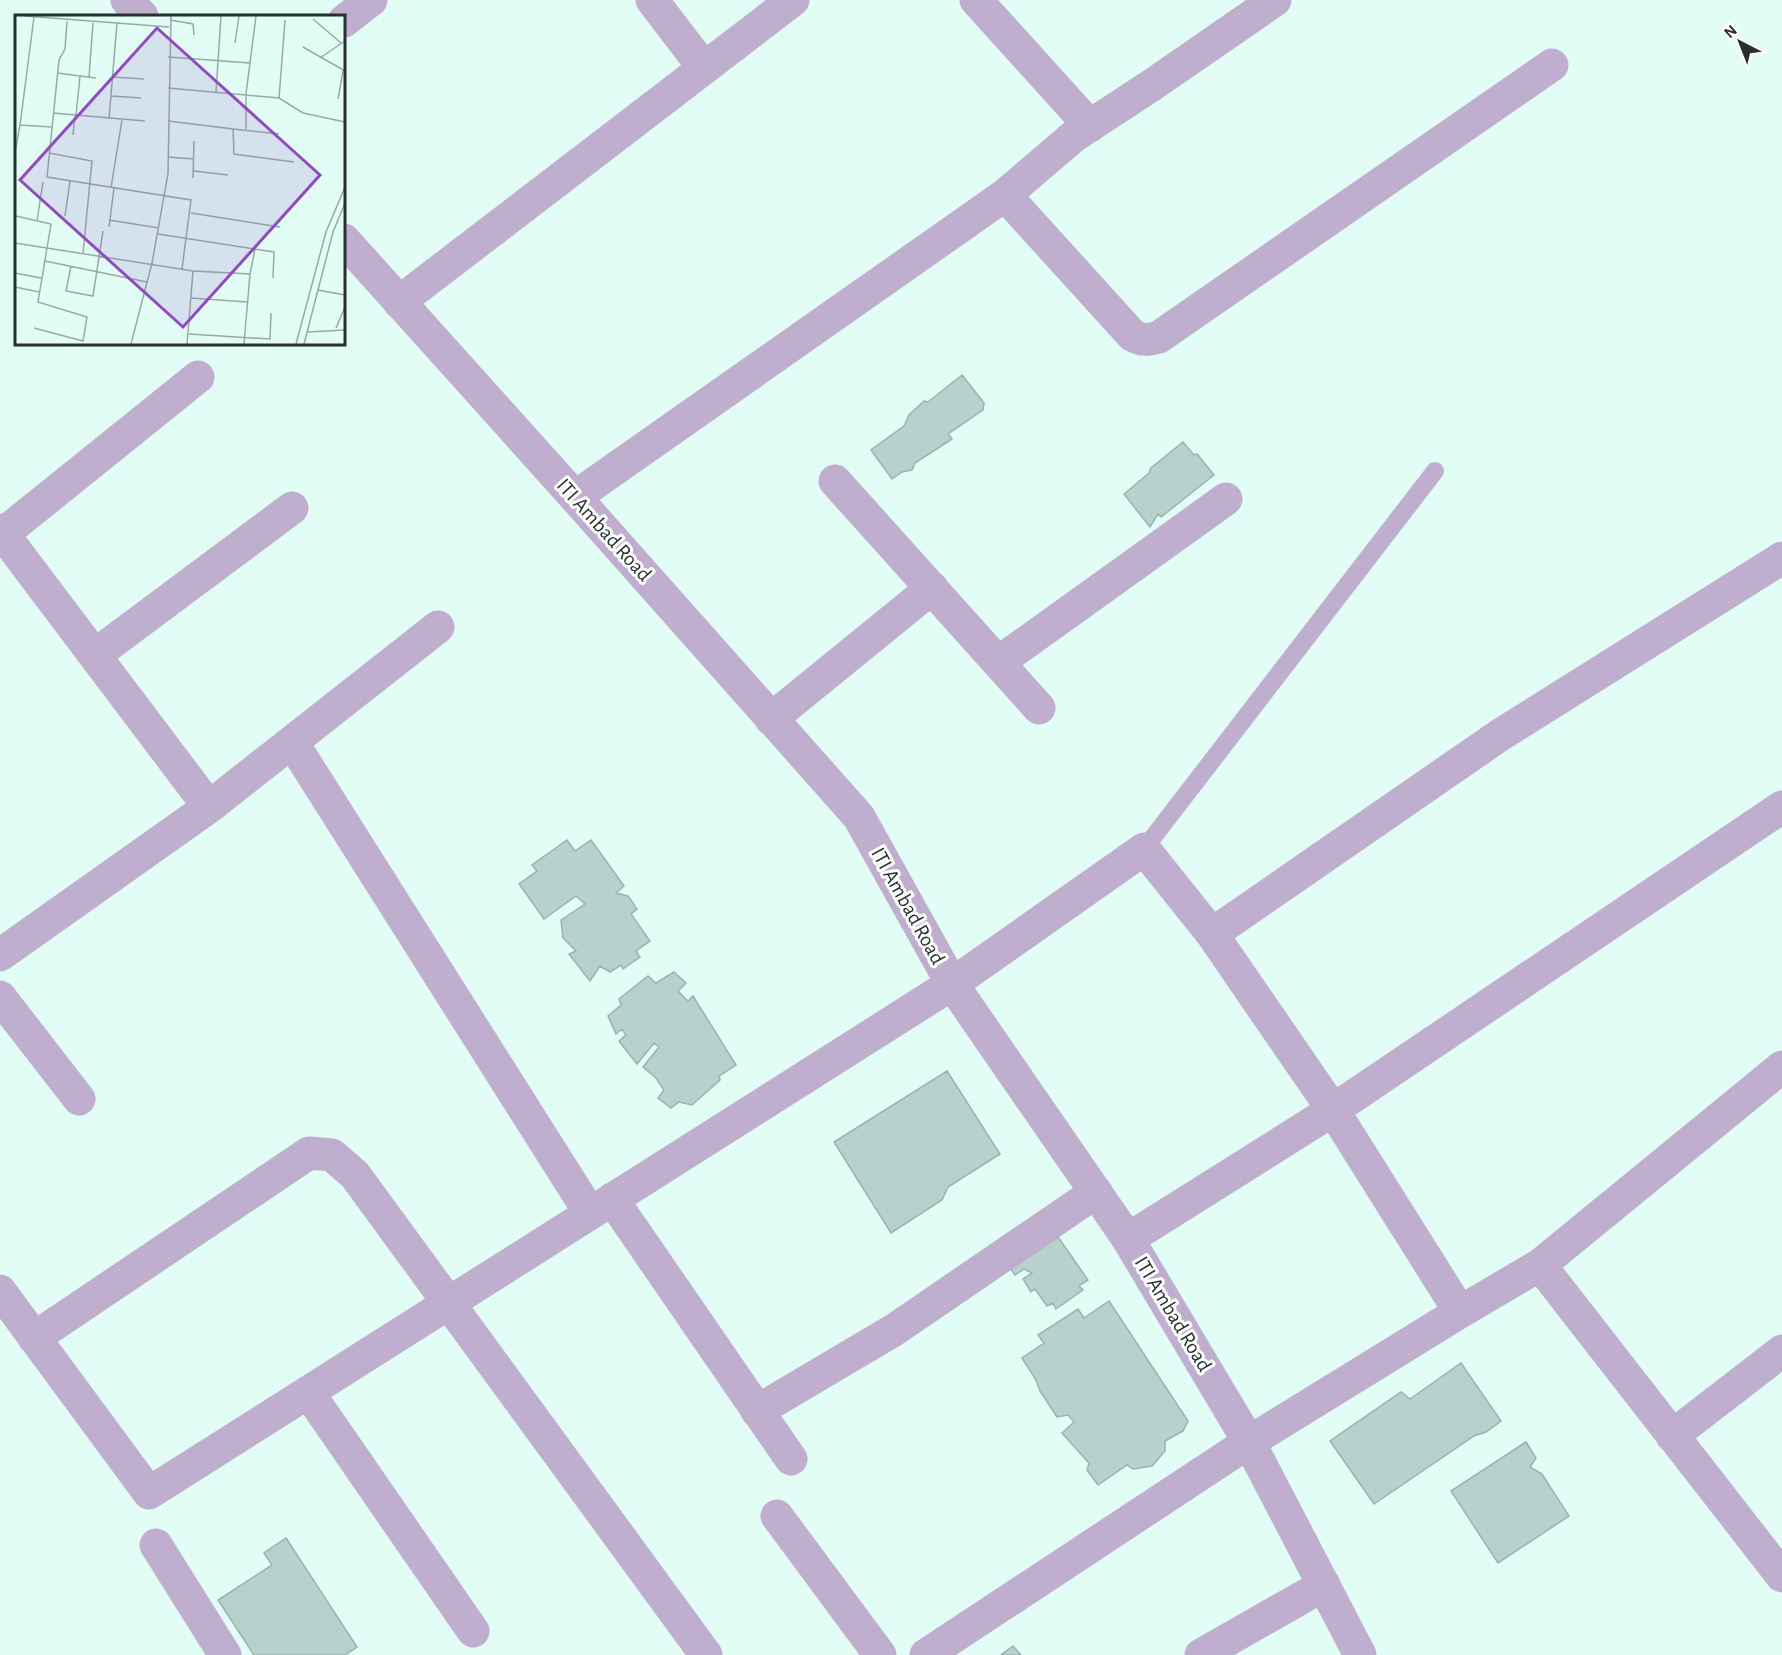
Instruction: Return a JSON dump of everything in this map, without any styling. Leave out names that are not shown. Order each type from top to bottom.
[{"type":"street","points":[[127,0],[141,15]]},
{"type":"street","points":[[345,20],[372,0]]},
{"type":"street","points":[[652,0],[704,68]]},
{"type":"street","points":[[399,302],[793,0]]},
{"type":"street","points":[[976,0],[1090,126]]},
{"type":"street","points":[[575,497],[1005,195],[1074,136],[1275,0]]},
{"type":"street","points":[[1005,195],[1132,335],[1140,340],[1151,340],[1160,337],[1552,65]]},
{"type":"street","name":"ITI Ambad Road","points":[[345,241],[858,817],[952,984],[1128,1239],[1249,1442],[1360,1655]]},
{"type":"street","points":[[198,377],[2,532],[209,807]]},
{"type":"street","points":[[835,481],[1039,708]]},
{"type":"street","points":[[999,662],[1226,499]]},
{"type":"street","points":[[95,655],[292,508]]},
{"type":"street","points":[[1212,934],[1500,735],[1782,558]]},
{"type":"street","points":[[771,719],[932,588]]},
{"type":"street","points":[[0,955],[209,807],[438,627]]},
{"type":"street","points":[[292,742],[601,1206],[791,1459]]},
{"type":"street","points":[[1128,1239],[1333,1110],[1782,807]]},
{"type":"street","points":[[0,1291],[149,1493],[952,984],[1144,849],[1212,934],[1333,1110],[1460,1312]]},
{"type":"street","points":[[0,997],[79,1099]]},
{"type":"street","points":[[926,1655],[1249,1442],[1540,1265],[1782,1067]]},
{"type":"street","points":[[34,1338],[309,1154],[332,1155],[355,1175],[450,1302],[706,1655]]},
{"type":"street","points":[[757,1412],[894,1330],[1096,1192]]},
{"type":"street","points":[[1540,1265],[1782,1576]]},
{"type":"street","points":[[1672,1436],[1782,1351]]},
{"type":"street","points":[[308,1392],[473,1631]]},
{"type":"street","points":[[777,1516],[880,1655]]},
{"type":"street","points":[[156,1545],[225,1655]]},
{"type":"street","points":[[1201,1655],[1324,1585]]},
{"type":"lane","points":[[1144,849],[1435,471]]},
{"type":"building","points":[[962,375],[984,403],[983,410],[948,434],[952,439],[915,463],[912,470],[902,472],[892,479],[871,450],[904,426],[909,415],[924,401],[928,402]]},
{"type":"building","points":[[1183,442],[1194,455],[1197,454],[1214,475],[1161,517],[1158,514],[1150,527],[1124,494]]},
{"type":"building","points":[[567,840],[575,851],[591,840],[624,886],[616,893],[628,896],[637,909],[631,914],[650,941],[636,951],[640,957],[623,969],[621,965],[610,972],[600,966],[590,981],[569,954],[576,951],[563,938],[561,920],[585,904],[576,896],[544,919],[519,884],[537,871],[532,865]]},
{"type":"building","points":[[674,972],[686,983],[678,991],[688,1001],[693,996],[736,1065],[719,1076],[720,1080],[692,1105],[679,1102],[671,1108],[658,1098],[664,1090],[656,1078],[643,1067],[659,1047],[654,1043],[637,1064],[619,1041],[626,1035],[622,1029],[616,1034],[608,1016],[621,1005],[619,999],[648,976],[656,983]]},
{"type":"building","points":[[947,1071],[1000,1154],[948,1187],[942,1200],[891,1233],[834,1142]]},
{"type":"building","points":[[1058,1237],[1088,1280],[1079,1286],[1083,1290],[1056,1309],[1053,1303],[1047,1306],[1035,1289],[1031,1292],[1023,1279],[1032,1273],[1024,1269],[1015,1275],[1011,1269]]},
{"type":"building","points":[[1109,1301],[1188,1421],[1183,1431],[1165,1441],[1165,1451],[1152,1466],[1133,1469],[1127,1465],[1098,1485],[1087,1470],[1089,1463],[1062,1433],[1074,1422],[1068,1415],[1057,1417],[1022,1358],[1044,1343],[1038,1335],[1078,1309],[1084,1318]]},
{"type":"building","points":[[1461,1363],[1501,1421],[1486,1432],[1474,1436],[1374,1504],[1330,1441],[1401,1392],[1410,1399]]},
{"type":"building","points":[[1526,1442],[1536,1458],[1530,1467],[1542,1474],[1569,1516],[1498,1563],[1451,1491]]},
{"type":"building","points":[[286,1538],[357,1647],[345,1655],[254,1655],[218,1600],[272,1565],[264,1553]]},
{"type":"building","points":[[1013,1646],[1021,1655],[1001,1655]]}]
